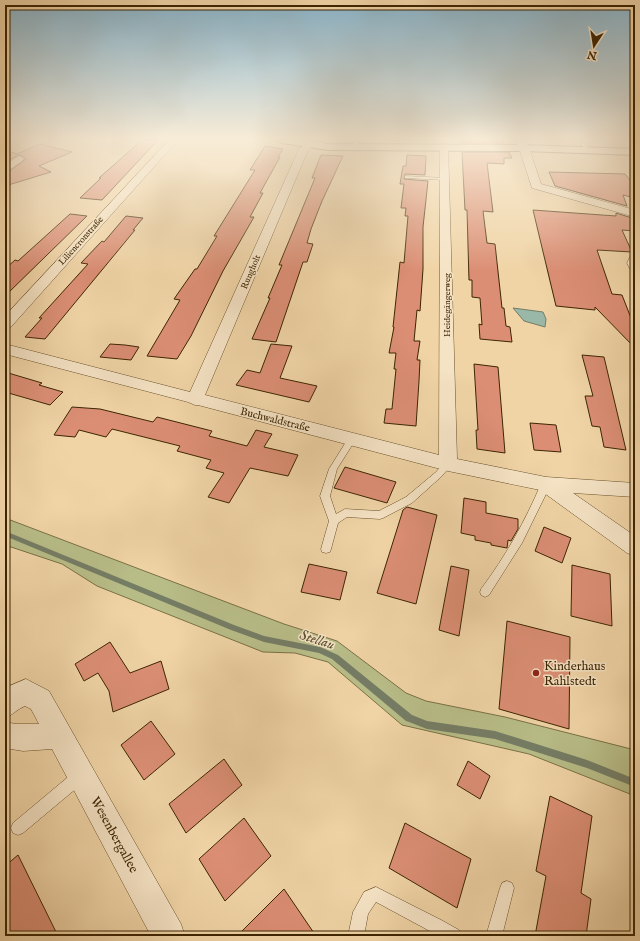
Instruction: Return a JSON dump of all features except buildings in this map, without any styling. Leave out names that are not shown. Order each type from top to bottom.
[{"type":"street","name":"Liliencronstraße","points":[[5,324],[134,184]]},
{"type":"street","name":"Rungholt","points":[[195,400],[289,184]]},
{"type":"street","name":"Heidegängerweg","points":[[445,184],[448,464]]},
{"type":"street","points":[[535,184],[540,188],[635,214]]},
{"type":"street","points":[[635,260],[633,263],[635,266]]},
{"type":"street","name":"Buchwaldstraße","points":[[5,349],[195,400],[448,464],[546,484],[635,490]]},
{"type":"street","name":"Buchwaldstraße","points":[[546,484],[635,547]]},
{"type":"street","name":"Wesenbergallee","points":[[5,705],[10,699],[26,692],[40,700],[169,936]]},
{"type":"street","points":[[5,735],[9,737],[32,737],[59,734]]},
{"type":"lane","points":[[326,549],[334,521],[325,496],[333,469],[352,439]]},
{"type":"lane","points":[[334,521],[345,513],[380,515],[409,500],[439,474],[448,464]]},
{"type":"lane","points":[[485,592],[505,565],[535,512],[546,484]]},
{"type":"lane","points":[[18,828],[81,775]]},
{"type":"lane","points":[[494,936],[507,888]]},
{"type":"lane","points":[[356,936],[360,912],[369,897],[376,894],[453,936]]},
{"type":"green space","points":[[5,518],[284,624],[337,641],[406,693],[426,701],[505,717],[635,750],[635,796],[529,754],[402,725],[328,662],[295,653],[263,652],[97,586],[62,564],[5,545]]},
{"type":"shaded area","points":[[513,308],[543,312],[546,319],[545,327],[524,321]]},
{"type":"waterway","name":"Stellau","points":[[5,533],[233,628],[264,639],[320,650],[335,657],[409,718],[427,725],[495,735],[587,764],[635,783]]},
{"type":"place","name":"Kinderhaus Rahlstedt","points":[[536,673]]}]
